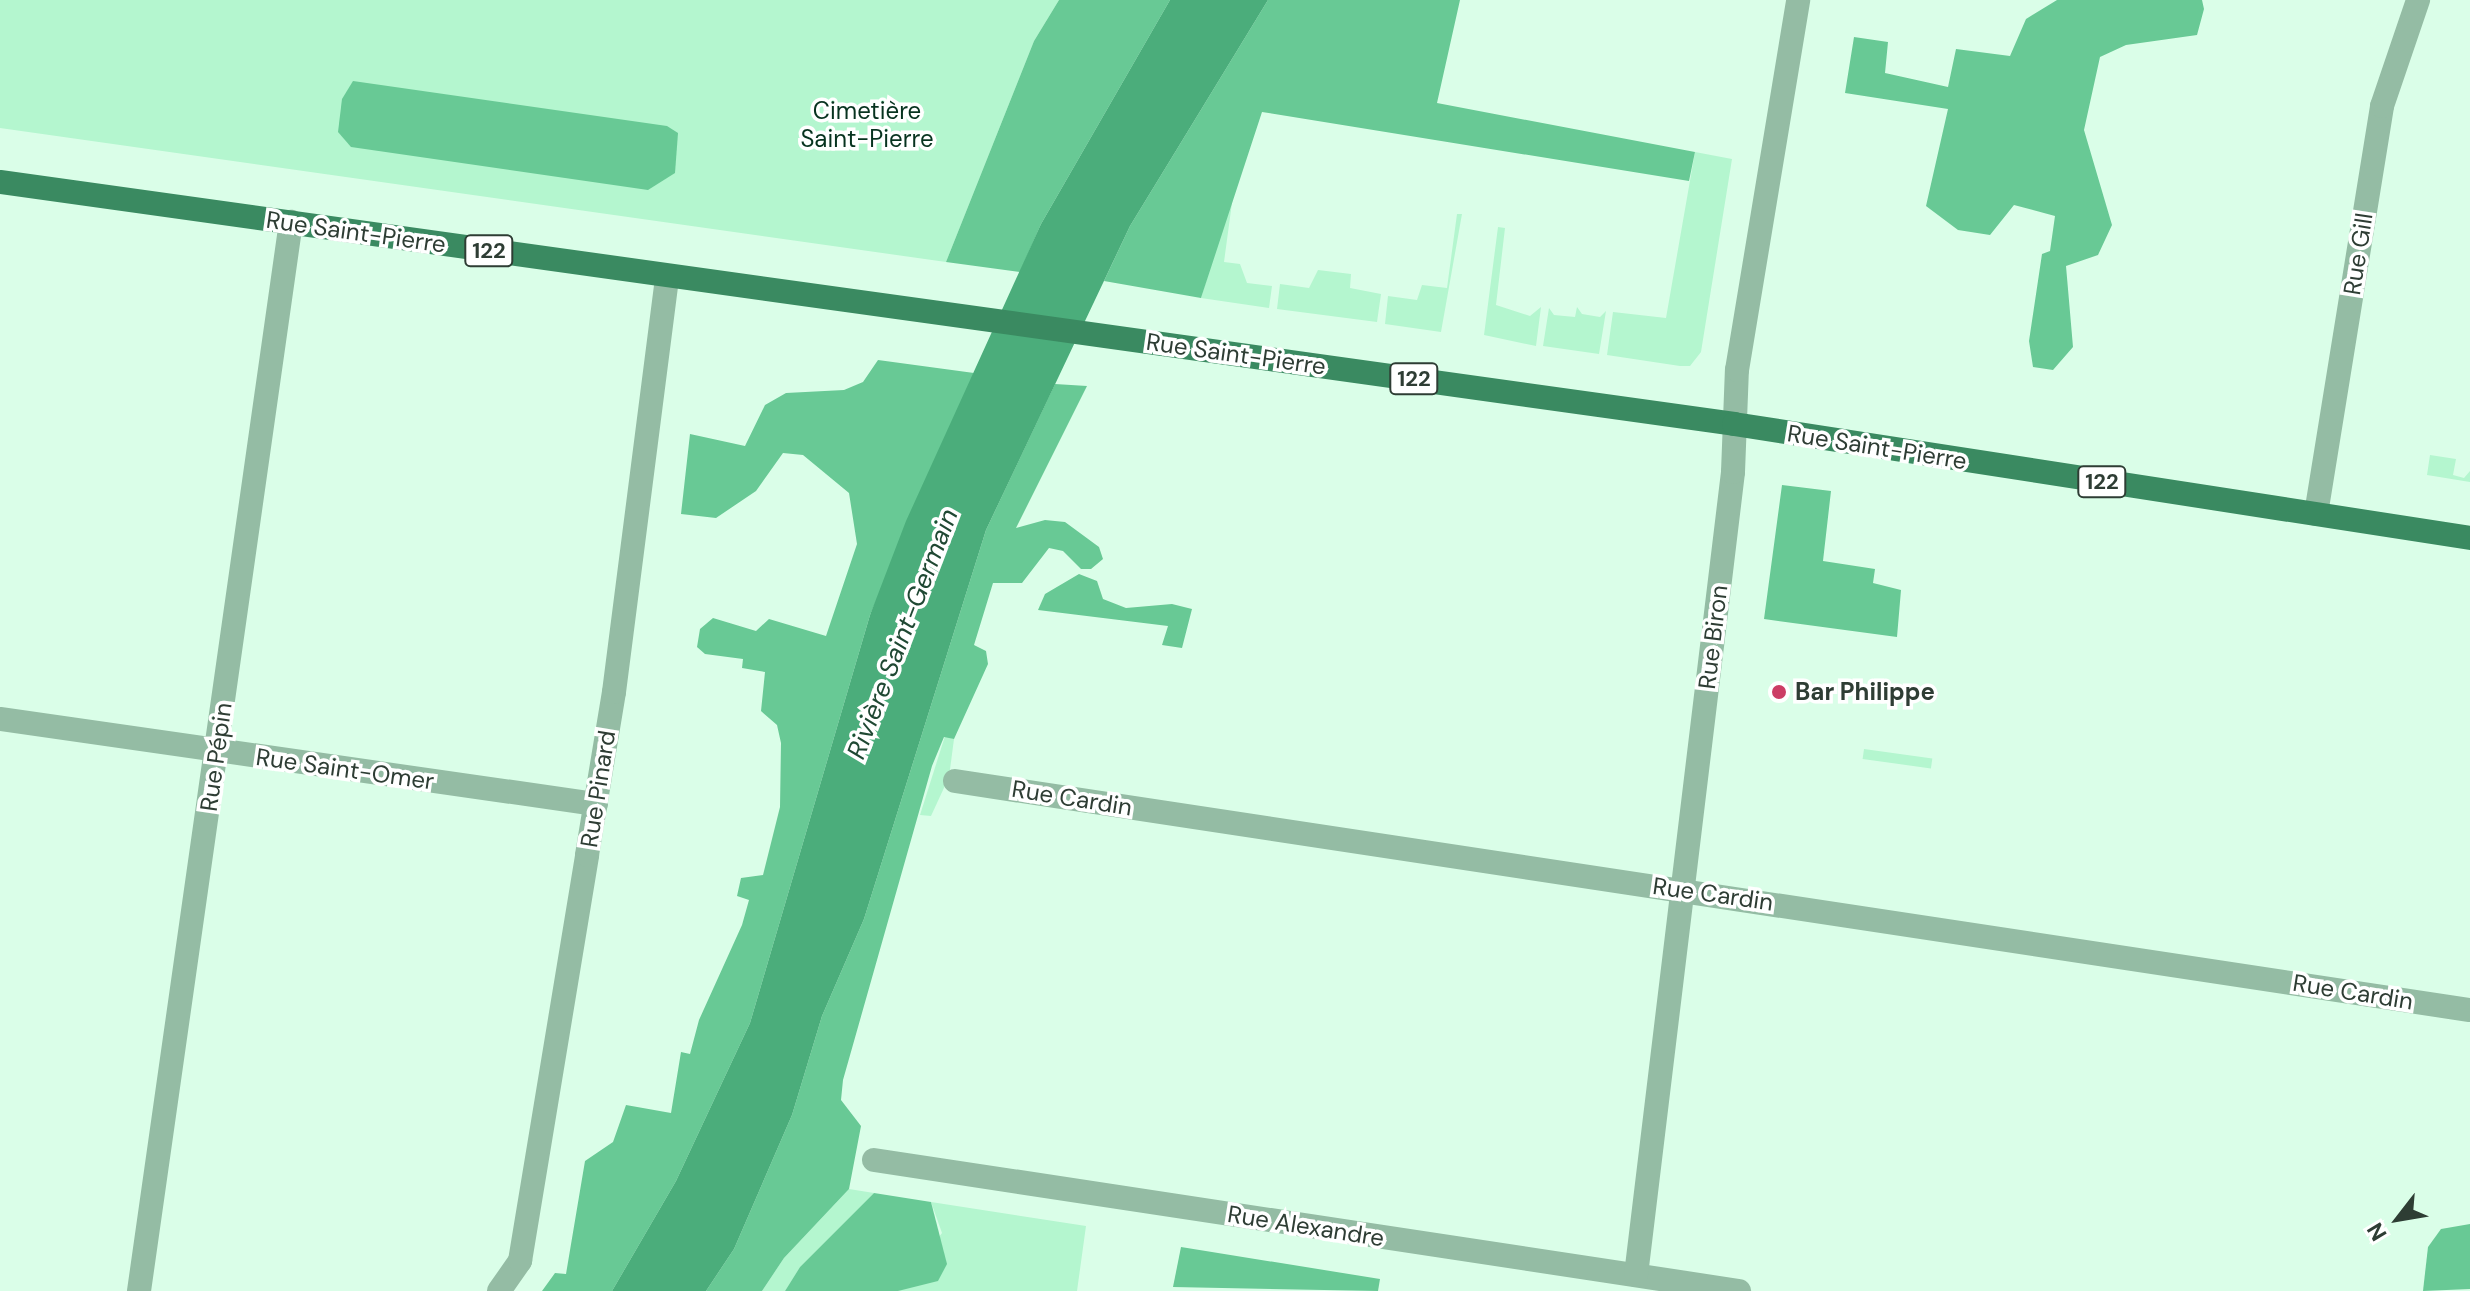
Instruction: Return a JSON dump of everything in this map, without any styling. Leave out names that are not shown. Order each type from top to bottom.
[{"type":"main road","name":"Rue Saint-Pierre","points":[[0,182],[667,278],[979,316],[1734,424],[2470,538]]},
{"type":"street","name":"Rue Biron","points":[[1636,1275],[1683,889],[1734,424],[1737,370],[1798,0]]},
{"type":"street","name":"Rue Gill","points":[[2316,514],[2382,106],[2418,0]]},
{"type":"street","name":"Rue Pépin","points":[[139,1291],[291,222]]},
{"type":"street","name":"Rue Pinard","points":[[499,1291],[520,1261],[596,804],[667,278]]},
{"type":"street","name":"Rue Saint-Omer","points":[[0,719],[596,804]]},
{"type":"street","name":"Rue Cardin","points":[[955,781],[2470,1010]]},
{"type":"street","name":"Rue Alexandre","points":[[874,1160],[1739,1291]]},
{"type":"green space","name":"Cimetière Saint-Pierre","points":[[0,0],[1059,0],[1034,41],[946,262],[0,128]]},
{"type":"green space","points":[[1695,152],[1732,159],[1701,352],[1690,366],[1607,355],[1613,312],[1666,318]]},
{"type":"green space","points":[[1234,188],[1224,262],[1240,264],[1247,283],[1272,286],[1269,308],[1201,298]]},
{"type":"green space","points":[[1457,214],[1462,214],[1441,332],[1385,324],[1388,296],[1417,300],[1422,285],[1447,288]]},
{"type":"green space","points":[[1498,227],[1505,228],[1496,305],[1530,316],[1541,307],[1536,346],[1484,335]]},
{"type":"green space","points":[[1318,270],[1351,274],[1350,288],[1381,294],[1377,322],[1277,309],[1280,284],[1309,288]]},
{"type":"green space","points":[[1577,307],[1582,314],[1600,317],[1606,311],[1599,354],[1543,346],[1549,308],[1554,315],[1575,317]]},
{"type":"green space","points":[[2430,455],[2456,459],[2453,475],[2464,478],[2470,471],[2470,482],[2427,475]]},
{"type":"green space","points":[[945,736],[954,739],[949,777],[931,816],[920,815]]},
{"type":"green space","points":[[1864,749],[1932,759],[1931,769],[1863,759]]},
{"type":"green space","points":[[849,1189],[874,1193],[800,1267],[785,1291],[762,1291],[784,1258]]},
{"type":"green space","points":[[931,1202],[1086,1226],[1077,1291],[898,1291],[942,1233]]},
{"type":"shaded area","points":[[1059,0],[1170,0],[1041,224],[1020,272],[946,262],[1034,41]]},
{"type":"shaded area","points":[[1268,0],[1460,0],[1437,103],[1695,152],[1689,181],[1262,112],[1201,298],[1104,281],[1130,226]]},
{"type":"shaded area","points":[[2057,0],[2202,0],[2204,9],[2197,35],[2126,45],[2100,57],[2084,130],[2112,225],[2098,255],[2066,266],[2073,347],[2053,370],[2033,367],[2029,341],[2042,254],[2050,251],[2055,216],[2014,205],[1990,235],[1958,230],[1926,206],[1948,109],[1845,93],[1854,37],[1888,42],[1885,73],[1948,87],[1956,49],[2010,56],[2026,19]]},
{"type":"shaded area","points":[[353,81],[667,126],[678,133],[675,173],[648,190],[351,147],[338,132],[342,99]]},
{"type":"shaded area","points":[[878,360],[974,373],[870,615],[750,1023],[676,1181],[612,1291],[542,1291],[555,1273],[566,1274],[585,1161],[613,1142],[626,1105],[671,1113],[681,1052],[690,1054],[699,1020],[742,925],[749,900],[737,896],[741,878],[763,875],[780,807],[781,743],[777,725],[761,711],[765,672],[742,668],[743,659],[705,654],[697,647],[700,629],[713,618],[756,631],[769,619],[826,636],[857,544],[849,493],[803,455],[783,453],[756,491],[716,518],[681,514],[690,434],[745,446],[765,405],[786,393],[844,390],[863,382]]},
{"type":"shaded area","points":[[1055,384],[1087,386],[1016,528],[1045,520],[1065,522],[1099,547],[1103,559],[1091,569],[1081,569],[1063,551],[1049,548],[1022,583],[993,583],[974,645],[986,651],[988,664],[954,739],[944,737],[932,766],[843,1080],[841,1100],[861,1126],[849,1189],[784,1258],[762,1291],[706,1291],[734,1249],[792,1115],[822,1016],[864,919],[986,530]]},
{"type":"shaded area","points":[[1782,485],[1831,491],[1823,561],[1875,569],[1873,583],[1901,590],[1897,637],[1764,619]]},
{"type":"shaded area","points":[[1079,574],[1097,581],[1103,599],[1126,608],[1172,604],[1192,609],[1182,648],[1162,645],[1168,626],[1038,610],[1045,594]]},
{"type":"shaded area","points":[[874,1193],[931,1202],[947,1264],[938,1281],[898,1291],[785,1291],[800,1267]]},
{"type":"shaded area","points":[[2470,1224],[2470,1289],[2423,1291],[2428,1247],[2441,1229]]},
{"type":"shaded area","points":[[1181,1247],[1380,1279],[1378,1291],[1173,1287]]},
{"type":"water","name":"Rivière Saint-Germain","points":[[1170,0],[1268,0],[1130,226],[986,530],[864,919],[822,1016],[792,1115],[734,1249],[706,1291],[612,1291],[676,1181],[750,1023],[870,615],[906,521],[1041,224]]},
{"type":"place","name":"Bar Philippe","points":[[1779,692]]}]
